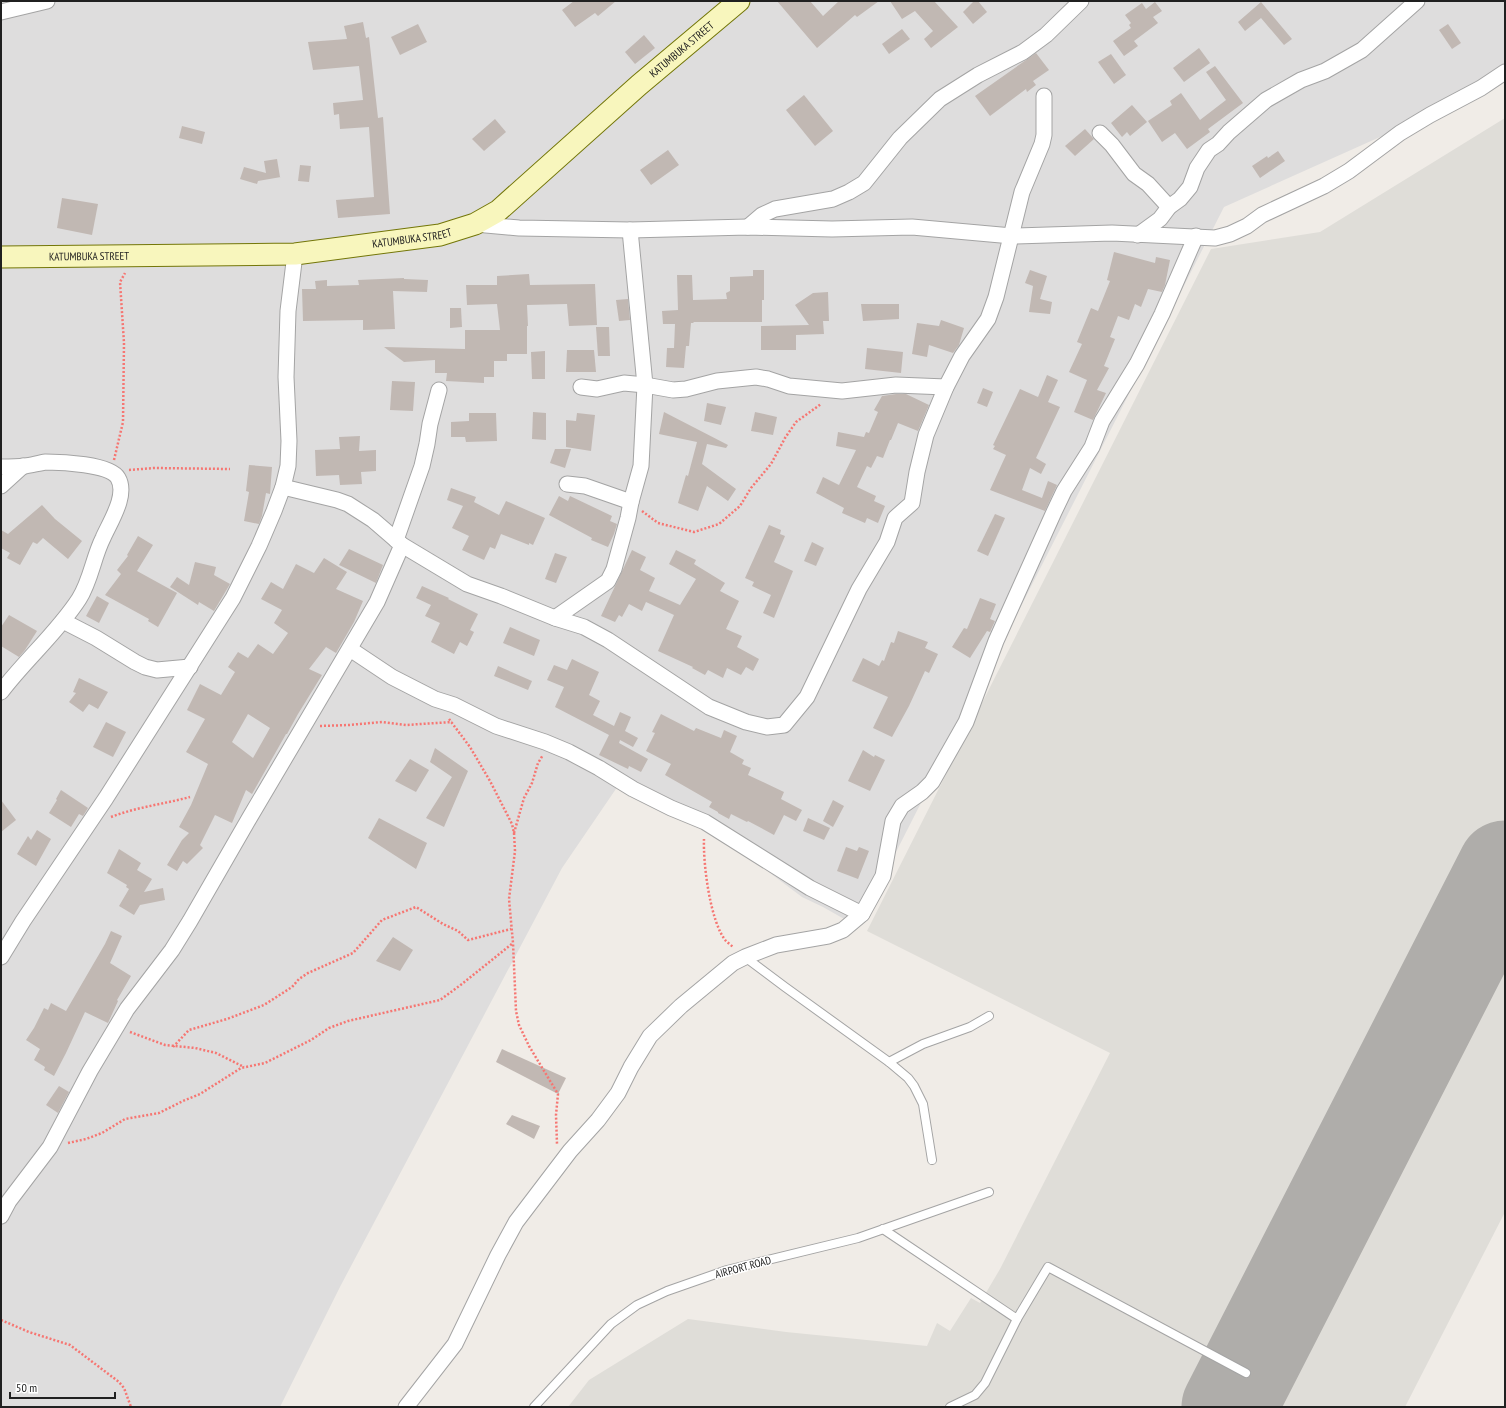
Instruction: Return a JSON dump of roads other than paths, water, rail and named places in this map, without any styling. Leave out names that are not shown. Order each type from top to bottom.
[{"type":"main road","name":"KATUMBUKA STREET","points":[[1,258],[295,254],[440,235],[475,224],[498,210],[639,85],[739,1]]},
{"type":"street","points":[[1,12],[47,1]]},
{"type":"street","points":[[748,227],[762,215],[776,209],[833,199],[864,183],[900,138],[940,99],[978,75],[1023,52],[1046,35],[1081,1]]},
{"type":"street","points":[[1138,235],[1160,219],[1169,207],[1180,199],[1190,187],[1197,168],[1209,150],[1218,144],[1229,132],[1266,100],[1301,80],[1325,71],[1362,50],[1417,1]]},
{"type":"street","points":[[475,224],[519,228],[630,230],[748,227],[832,229],[912,228],[1012,236],[1082,233],[1196,236],[1215,238],[1230,234],[1247,226],[1262,215],[1324,186],[1349,171],[1406,130],[1430,115],[1482,88],[1505,72]]},
{"type":"street","points":[[283,487],[348,504],[373,520],[399,543],[467,584],[555,618],[584,627],[608,640],[709,707],[746,722],[767,727],[784,725],[807,697],[859,588],[887,542],[895,518],[912,503],[917,472],[926,435],[946,387],[962,356],[988,319],[996,297],[1022,192],[1042,144],[1044,135],[1044,96]]},
{"type":"street","points":[[1100,133],[1112,145],[1134,174],[1148,184],[1169,207]]},
{"type":"street","points":[[555,618],[608,581],[614,569],[641,466],[645,385],[630,230]]},
{"type":"street","points":[[406,1407],[455,1344],[498,1255],[516,1222],[558,1166],[598,1120],[618,1093],[631,1067],[650,1036],[681,1006],[733,963],[776,945],[828,936],[843,930],[862,914],[883,876],[893,821],[902,806],[922,792],[932,782],[966,722],[999,635],[1054,512],[1064,491],[1092,447],[1102,421],[1137,364],[1162,314],[1196,236]]},
{"type":"street","points":[[1,957],[23,921],[106,798],[190,667],[233,598],[259,546],[283,487],[288,466],[289,441],[286,378],[288,326],[295,254]]},
{"type":"street","points":[[581,387],[597,389],[624,383],[673,390],[686,389],[717,381],[756,377],[768,379],[789,386],[842,391],[896,385],[946,387]]},
{"type":"street","points":[[1,1216],[8,1201],[50,1147],[90,1071],[127,1009],[172,950],[190,922],[377,602],[399,543],[422,466],[430,424],[439,390]]},
{"type":"street","points":[[1,467],[23,466],[46,462],[98,467],[112,471],[118,478],[121,490],[120,502],[100,542],[88,582],[79,599],[63,621],[15,674],[1,692]]},
{"type":"street","points":[[1,486],[23,466]]},
{"type":"street","points":[[567,484],[584,486],[631,502]]},
{"type":"street","points":[[63,621],[96,638],[145,667],[158,670],[190,667]]},
{"type":"street","points":[[350,649],[392,677],[435,699],[454,705],[503,728],[550,744],[568,752],[640,793],[705,822],[810,888],[862,914]]},
{"type":"lane","points":[[745,957],[785,988],[889,1062],[908,1078],[923,1104],[932,1160]]},
{"type":"lane","points":[[889,1062],[923,1044],[970,1027],[989,1016]]},
{"type":"lane","name":"AIRPORT ROAD","points":[[534,1407],[611,1324],[637,1305],[666,1291],[727,1270],[858,1238],[989,1192]]},
{"type":"lane","points":[[883,1229],[1017,1319]]},
{"type":"lane","points":[[950,1407],[975,1395],[985,1383],[1017,1319],[1048,1267],[1246,1373]]}]
